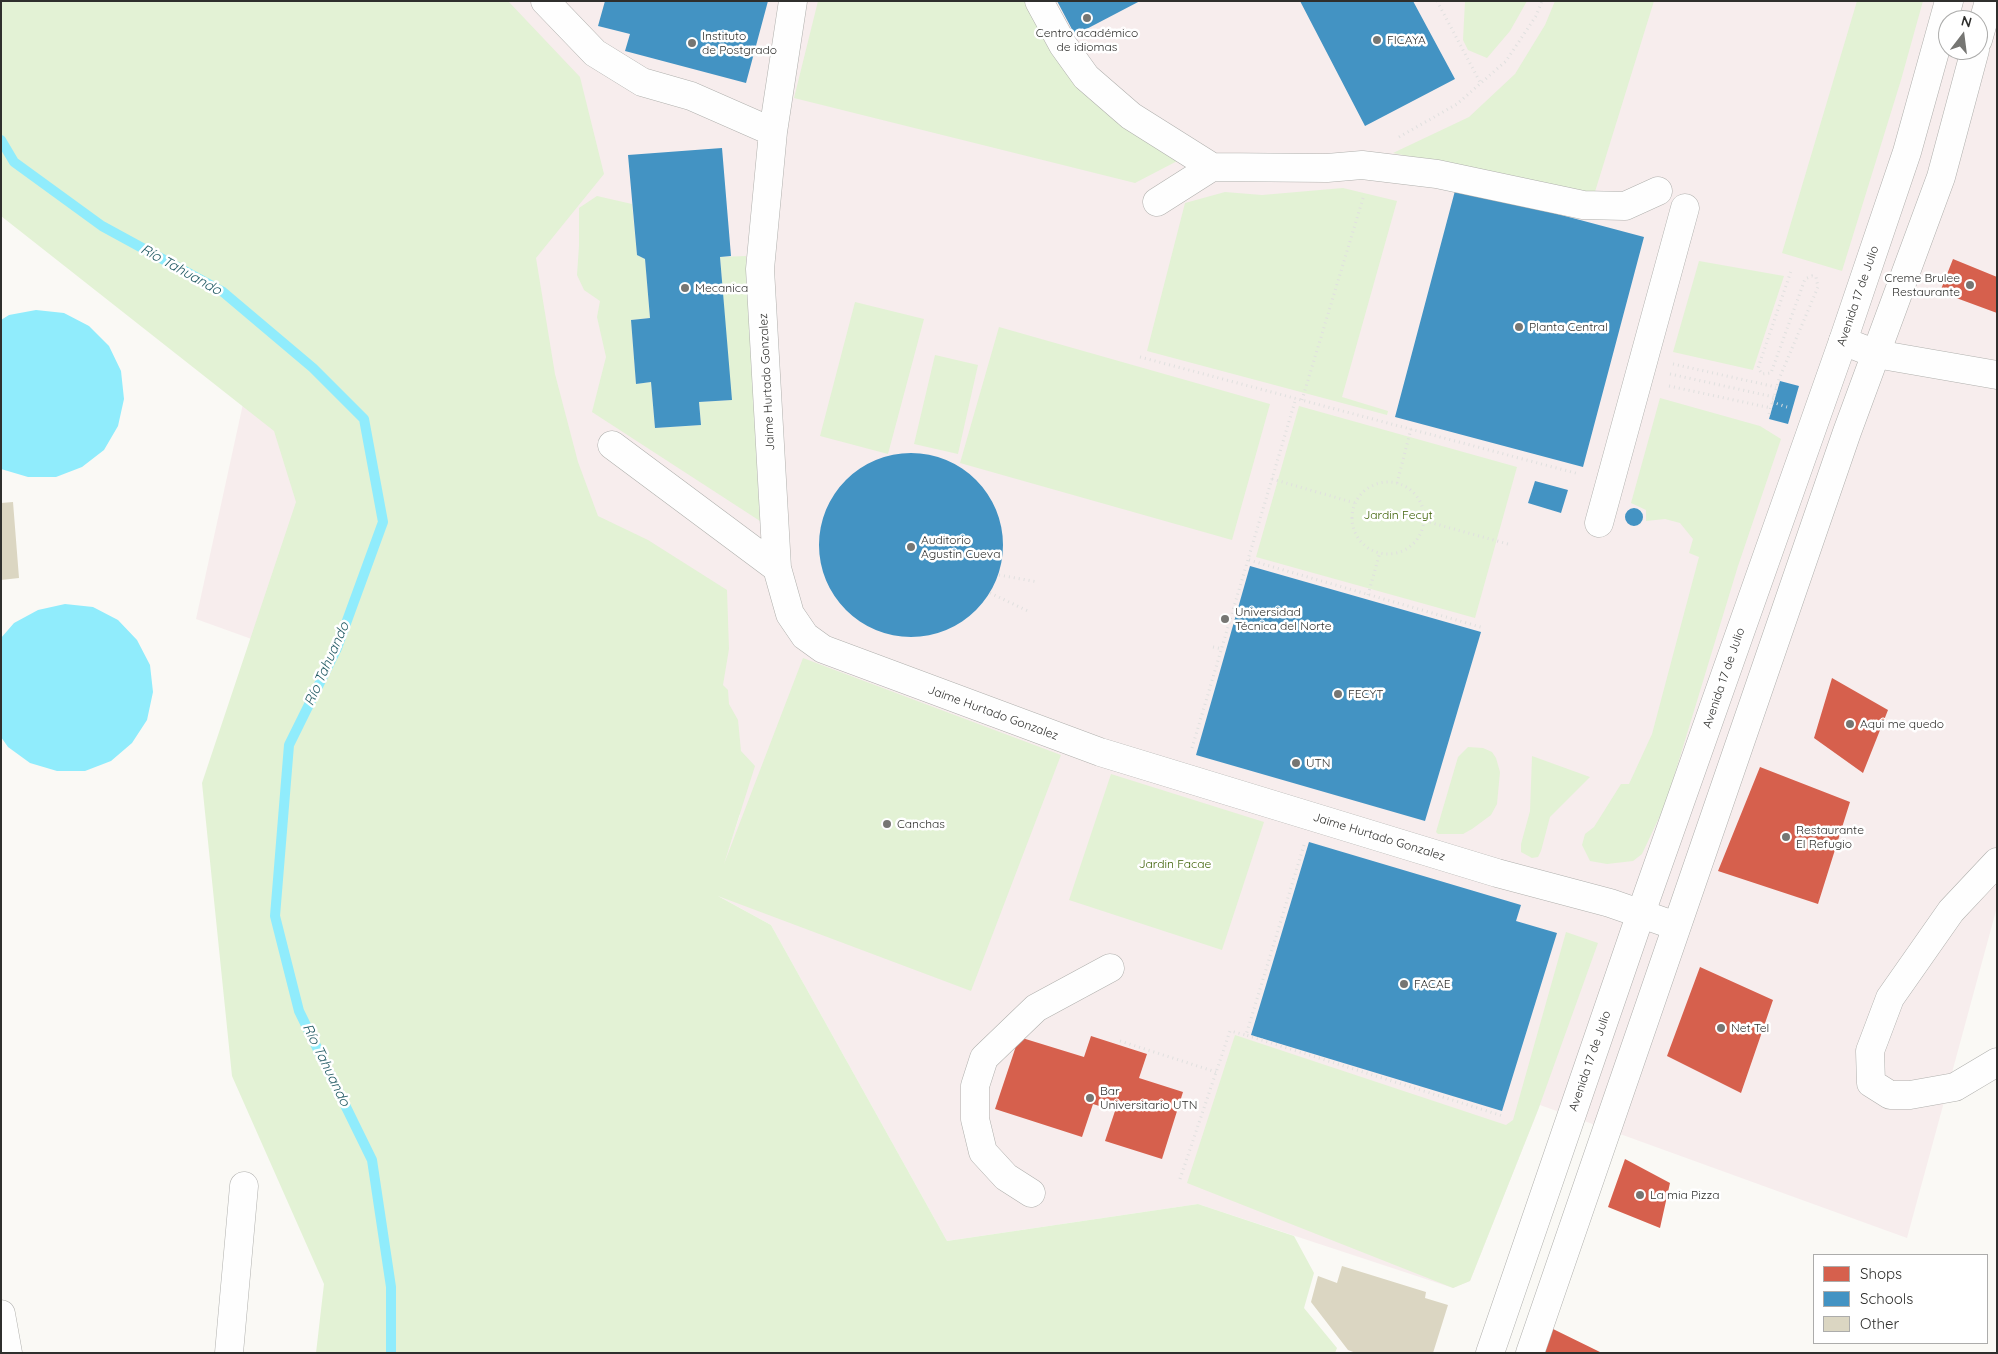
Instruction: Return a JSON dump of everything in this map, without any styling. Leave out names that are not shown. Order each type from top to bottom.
[{"type":"main road","points":[[545,1],[595,53],[642,82],[691,96],[772,132]]},
{"type":"main road","name":"Jaime Hurtado Gonzalez","points":[[793,1],[772,132],[760,269],[776,568],[790,614],[805,636],[823,648],[1100,752],[1497,873],[1610,903],[1676,926]]},
{"type":"main road","points":[[1039,1],[1063,45],[1086,77],[1131,116],[1212,167],[1327,168],[1362,165],[1438,174],[1583,205],[1626,206],[1658,191]]},
{"type":"main road","name":"Avenida 17 de Julio","points":[[1490,1353],[1640,913],[1843,341],[1907,152],[1949,1]]},
{"type":"main road","points":[[1530,1353],[1676,926],[1876,354],[1941,177],[1972,60]]},
{"type":"main road","points":[[1157,202],[1212,167]]},
{"type":"main road","points":[[1599,523],[1685,208]]},
{"type":"main road","points":[[1843,341],[1876,354],[1997,375]]},
{"type":"main road","points":[[612,445],[776,568]]},
{"type":"main road","points":[[1997,862],[1951,911],[1890,998],[1870,1051],[1871,1083],[1890,1095],[1910,1095],[1955,1087],[1997,1062]]},
{"type":"main road","points":[[1032,1193],[1006,1177],[983,1152],[976,1119],[975,1086],[984,1058],[1036,1008],[1110,968]]},
{"type":"main road","points":[[229,1353],[244,1186]]},
{"type":"main road","points":[[1,1314],[8,1353]]},
{"type":"path","points":[[1437,1],[1481,84]]},
{"type":"path","points":[[1392,141],[1457,104],[1506,61],[1536,16],[1542,1]]},
{"type":"path","points":[[1302,400],[1366,189]]},
{"type":"path","points":[[1769,414],[1776,387],[1818,287],[1816,277],[1812,276],[1805,279],[1770,373],[1762,374],[1758,368],[1791,271]]},
{"type":"path","points":[[1140,357],[1585,476]]},
{"type":"path","points":[[1665,362],[1776,387]]},
{"type":"path","points":[[1662,373],[1774,397]]},
{"type":"path","points":[[1668,385],[1771,408]]},
{"type":"path","points":[[1191,750],[1296,398]]},
{"type":"path","points":[[1772,402],[1792,409]]},
{"type":"path","points":[[1397,482],[1412,429]]},
{"type":"path","points":[[1272,480],[1355,504]]},
{"type":"path","points":[[1397,482],[1408,487],[1417,495],[1423,506],[1425,521],[1417,540],[1408,548],[1397,552],[1380,552],[1364,544],[1356,534],[1352,523],[1355,504],[1363,491],[1374,484],[1397,482]]},
{"type":"path","points":[[1425,521],[1508,544]]},
{"type":"path","points":[[1368,595],[1380,552]]},
{"type":"path","points":[[1249,560],[1484,628]]},
{"type":"path","points":[[999,575],[1038,582]]},
{"type":"path","points":[[990,593],[1030,612]]},
{"type":"path","points":[[1214,647],[1222,649]]},
{"type":"path","points":[[1246,1035],[1307,838]]},
{"type":"path","points":[[1180,1180],[1230,1031],[1504,1116]]},
{"type":"path","points":[[1120,1041],[1216,1072]]},
{"type":"shaded area","name":"Universidad Técnica del Norte","points":[[331,1],[1997,1],[1997,907],[1907,1238],[1540,1105],[1470,1281],[1453,1288],[1198,1204],[947,1241],[771,925],[713,893],[740,815],[196,619]]},
{"type":"green space","points":[[1,1],[508,1],[580,77],[604,174],[536,258],[555,374],[578,462],[598,516],[648,540],[727,590],[729,649],[723,685],[728,690],[729,704],[738,720],[741,751],[755,766],[724,864],[803,658],[1061,755],[971,991],[718,896],[771,925],[947,1241],[1198,1204],[1294,1236],[1314,1273],[1304,1308],[1337,1348],[1335,1353],[316,1353],[324,1284],[232,1076],[202,783],[296,502],[274,431],[1,216]]},
{"type":"green space","points":[[818,1],[1028,1],[1183,158],[1135,183],[794,98]]},
{"type":"green space","points":[[1465,1],[1527,1],[1510,31],[1487,58],[1468,50],[1463,40]]},
{"type":"green space","points":[[1555,1],[1654,1],[1594,195],[1393,153],[1469,117],[1515,74],[1545,25]]},
{"type":"green space","points":[[1857,1],[1923,1],[1901,80],[1842,271],[1782,253]]},
{"type":"green space","points":[[1343,188],[1397,201],[1342,397],[1388,411],[1387,415],[1147,351],[1185,203],[1225,192],[1262,195]]},
{"type":"green space","points":[[597,196],[632,204],[637,255],[645,259],[650,318],[631,320],[636,384],[651,382],[655,428],[701,425],[699,402],[731,400],[720,257],[746,256],[760,521],[592,412],[606,357],[597,317],[600,301],[584,290],[577,275],[579,208]]},
{"type":"green space","points":[[1699,261],[1784,276],[1753,370],[1673,352]]},
{"type":"green space","points":[[855,302],[924,319],[888,454],[820,436]]},
{"type":"green space","points":[[999,327],[1270,404],[1232,540],[960,463]]},
{"type":"green space","points":[[935,355],[978,365],[958,454],[914,444]]},
{"type":"green space","points":[[1660,398],[1760,426],[1781,439],[1738,566],[1666,803],[1642,854],[1633,861],[1607,864],[1590,861],[1582,845],[1585,834],[1594,827],[1621,784],[1629,784],[1652,734],[1699,557],[1689,553],[1693,539],[1680,523],[1665,519],[1646,521],[1646,510],[1631,503]]},
{"type":"green space","name":"Jardin Fecyt","points":[[1299,406],[1517,467],[1475,618],[1256,557]]},
{"type":"green space","points":[[1468,747],[1483,748],[1492,752],[1496,758],[1500,772],[1497,804],[1491,815],[1463,834],[1438,834],[1436,832],[1458,757]]},
{"type":"green space","points":[[1532,756],[1590,777],[1550,817],[1541,851],[1538,857],[1532,858],[1521,852],[1521,844],[1530,811]]},
{"type":"green space","name":"Jardin Facae","points":[[1111,774],[1264,822],[1222,950],[1069,900]]},
{"type":"green space","points":[[1566,932],[1598,943],[1538,1110],[1470,1281],[1453,1288],[1187,1183],[1235,1035],[1506,1125],[1513,1120]]},
{"type":"water","points":[[36,310],[64,313],[89,326],[109,346],[121,371],[124,399],[118,426],[104,450],[82,467],[56,477],[28,477],[1,469],[1,320],[9,315]]},
{"type":"water","points":[[65,604],[93,607],[118,620],[137,640],[150,665],[153,692],[147,720],[132,743],[111,761],[85,771],[57,771],[30,763],[8,747],[1,737],[1,638],[14,623],[38,610]]},
{"type":"building: Shops","name":"Creme Brulee Restaurante","points":[[1953,259],[1997,277],[1997,313],[1940,292]]},
{"type":"building: Shops","name":"Aqui me quedo","points":[[1832,678],[1888,710],[1863,773],[1814,738]]},
{"type":"building: Shops","name":"Restaurante El Refugio","points":[[1760,767],[1850,802],[1818,904],[1718,871]]},
{"type":"building: Shops","name":"Net Tel","points":[[1700,967],[1773,1000],[1741,1093],[1667,1056]]},
{"type":"building: Shops","name":"Bar Universitario UTN","points":[[1091,1036],[1147,1054],[1139,1078],[1183,1092],[1162,1159],[1105,1141],[1115,1111],[1093,1104],[1082,1137],[995,1109],[1019,1037],[1084,1057]]},
{"type":"building: Shops","name":"La mia Pizza","points":[[1625,1159],[1670,1183],[1660,1228],[1608,1207]]},
{"type":"building: Shops","points":[[1551,1328],[1602,1353],[1543,1353]]},
{"type":"building: Schools","name":"Instituto de Postgrado","points":[[605,1],[768,1],[746,83],[625,51],[630,34],[598,26]]},
{"type":"building: Schools","name":"Centro académico de idiomas","points":[[1057,1],[1140,1],[1075,35]]},
{"type":"building: Schools","name":"FICAYA","points":[[1300,1],[1413,1],[1455,79],[1365,126]]},
{"type":"building: Schools","name":"Mecanica","points":[[722,148],[731,256],[720,257],[732,400],[699,402],[701,425],[655,428],[651,382],[636,384],[631,320],[650,318],[645,259],[637,255],[628,155]]},
{"type":"building: Schools","name":"Planta Central","points":[[1456,187],[1644,237],[1583,467],[1395,417]]},
{"type":"building: Schools","points":[[1780,381],[1799,386],[1788,424],[1769,419]]},
{"type":"building: Schools","name":"Auditorio Agustin Cueva","points":[[902,453],[920,453],[946,460],[962,468],[976,480],[988,494],[996,510],[1003,536],[1003,554],[996,580],[988,596],[976,610],[962,622],[938,633],[920,637],[902,637],[884,633],[860,622],[834,596],[823,572],[819,554],[819,536],[823,518],[834,494],[860,468],[884,457]]},
{"type":"building: Schools","points":[[1535,481],[1568,490],[1561,513],[1528,503]]},
{"type":"building: Schools","points":[[1630,508],[1638,508],[1643,513],[1641,524],[1630,526],[1625,521],[1625,513]]},
{"type":"building: Schools","name":"FECYT","points":[[1250,566],[1481,632],[1425,821],[1196,755]]},
{"type":"building: Schools","name":"FACAE","points":[[1309,842],[1521,905],[1516,921],[1557,933],[1502,1111],[1251,1035]]},
{"type":"building: Other","points":[[13,502],[19,578],[1,580],[1,503]]},
{"type":"building: Other","points":[[1342,1266],[1426,1292],[1425,1298],[1448,1305],[1433,1353],[1356,1353],[1348,1350],[1311,1302],[1318,1276],[1337,1283]]},
{"type":"waterway","name":"Río Tahuando","points":[[1,140],[14,162],[102,226],[223,292],[313,368],[364,419],[383,522],[337,648],[289,745],[275,916],[299,1011],[372,1160],[391,1287],[391,1353]]},
{"type":"place","name":"Centro académico de idiomas","points":[[1087,18]]},
{"type":"place","name":"FICAYA","points":[[1377,40]]},
{"type":"place","name":"Instituto de Postgrado","points":[[692,43]]},
{"type":"place","name":"Creme Brulee Restaurante","points":[[1970,285]]},
{"type":"place","name":"Mecanica","points":[[685,288]]},
{"type":"place","name":"Planta Central","points":[[1519,327]]},
{"type":"place","name":"Auditorio Agustin Cueva","points":[[911,547]]},
{"type":"place","name":"Universidad Técnica del Norte","points":[[1225,619]]},
{"type":"place","name":"FECYT","points":[[1338,694]]},
{"type":"place","name":"Aqui me quedo","points":[[1850,724]]},
{"type":"place","name":"UTN","points":[[1296,763]]},
{"type":"place","name":"Canchas","points":[[887,824]]},
{"type":"place","name":"Restaurante El Refugio","points":[[1786,837]]},
{"type":"place","name":"FACAE","points":[[1404,984]]},
{"type":"place","name":"Net Tel","points":[[1721,1028]]},
{"type":"place","name":"Bar Universitario UTN","points":[[1090,1098]]},
{"type":"place","name":"La mia Pizza","points":[[1640,1195]]}]
